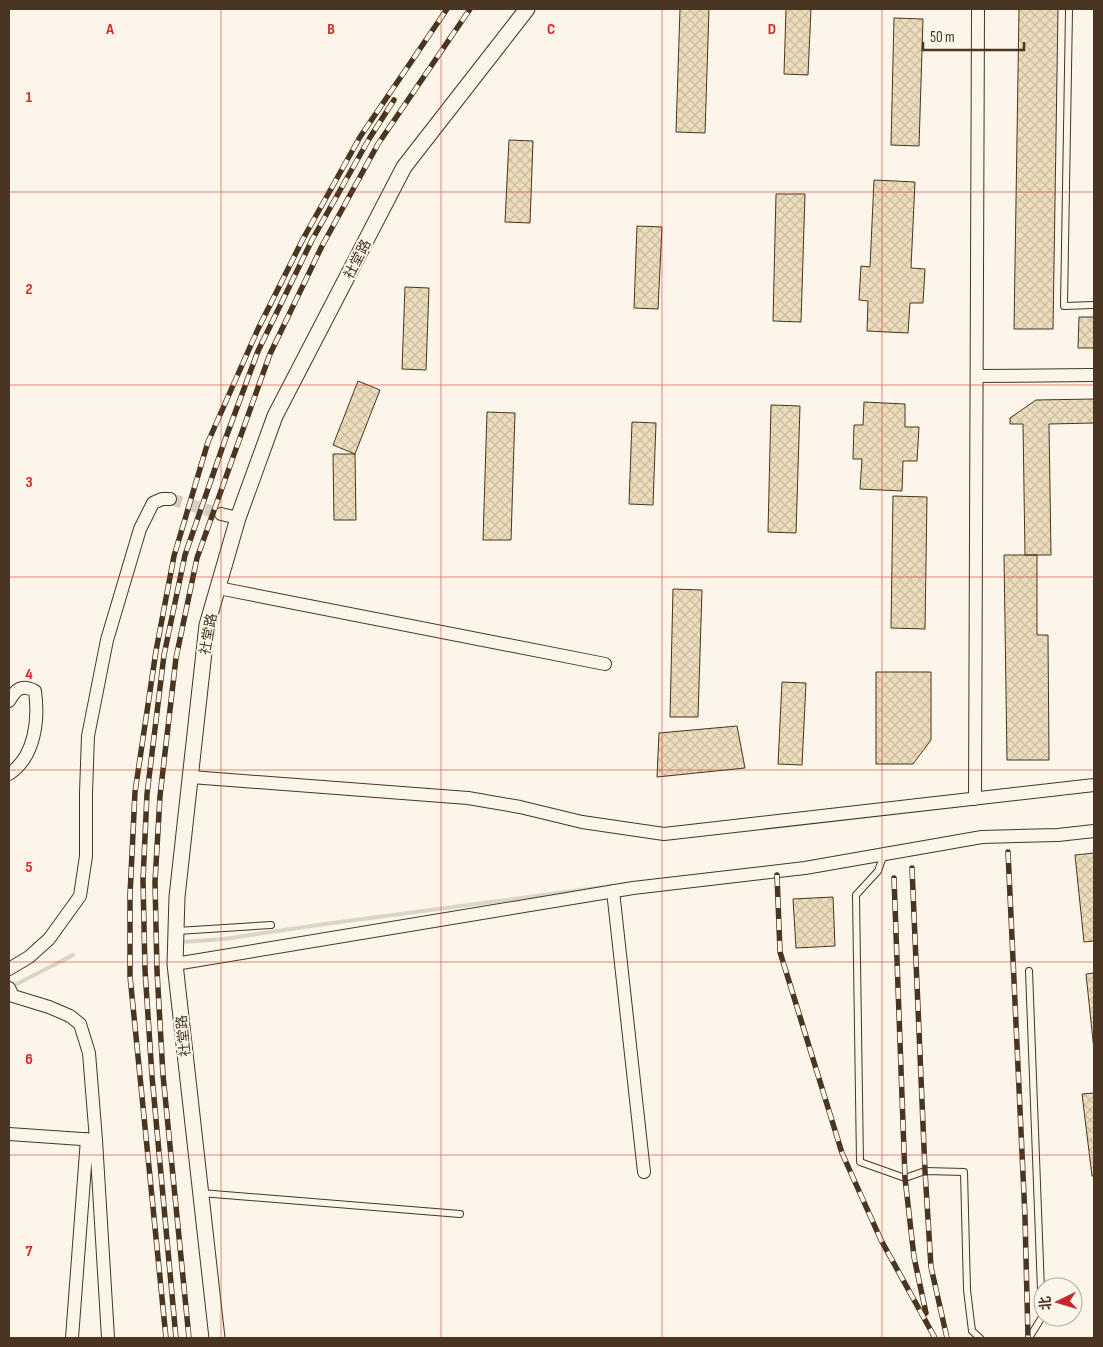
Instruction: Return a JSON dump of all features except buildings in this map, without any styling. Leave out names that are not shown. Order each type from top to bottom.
[{"type":"street","name":"社堂路","points":[[217,1338],[175,964],[177,897],[207,625],[238,518],[275,416],[404,167],[527,9]]},
{"type":"street","points":[[975,799],[978,9]]},
{"type":"street","points":[[976,376],[1094,374]]},
{"type":"street","points":[[9,970],[29,957],[49,939],[80,896],[86,856],[88,736],[107,640],[140,529],[153,503],[162,499],[170,499]]},
{"type":"street","points":[[222,514],[238,518]]},
{"type":"street","points":[[218,588],[605,664]]},
{"type":"street","points":[[9,701],[20,688],[28,687],[35,691],[37,706],[35,730],[28,753],[14,771],[9,774]]},
{"type":"street","points":[[190,776],[468,798],[520,807],[582,822],[664,834],[1094,785]]},
{"type":"street","points":[[175,964],[613,892],[805,868],[982,837],[1058,835],[1094,831]]},
{"type":"street","points":[[613,892],[644,1172]]},
{"type":"street","points":[[11,992],[70,1016],[80,1024],[90,1053],[92,1139],[108,1338]]},
{"type":"street","points":[[9,1134],[92,1139]]},
{"type":"street","points":[[72,1338],[92,1139]]},
{"type":"lane","points":[[1069,11],[1064,306],[1094,305]]},
{"type":"lane","points":[[884,854],[878,871],[856,895],[860,1162],[905,1178],[925,1171],[964,1172],[966,1290],[972,1331],[980,1338]]},
{"type":"lane","points":[[176,931],[271,925]]},
{"type":"lane","points":[[1029,971],[1042,1317],[1029,1338]]},
{"type":"lane","points":[[201,1193],[460,1214]]},
{"type":"waterway","points":[[182,942],[224,939],[611,886]]},
{"type":"waterway","points":[[11,987],[73,955]]},
{"type":"tunnel","points":[[170,499],[221,514]]},
{"type":"railway","points":[[166,1338],[130,976],[130,895],[135,792],[156,651],[174,556],[208,442],[258,329],[303,239],[360,137],[447,9]]},
{"type":"railway","points":[[189,1338],[163,1075],[157,971],[155,882],[160,796],[176,658],[197,558],[270,354],[322,246],[378,144],[470,9]]},
{"type":"railway","points":[[176,1338],[152,1076],[145,970],[143,880],[147,794],[164,655],[185,555],[258,351],[312,240],[369,139],[394,100]]},
{"type":"railway","points":[[1008,852],[1025,1217],[1028,1338]]},
{"type":"railway","points":[[912,868],[931,1267],[947,1338]]},
{"type":"railway","points":[[777,875],[780,952],[842,1153],[881,1240],[935,1338]]},
{"type":"railway","points":[[894,878],[905,1178],[914,1257],[926,1313]]}]
